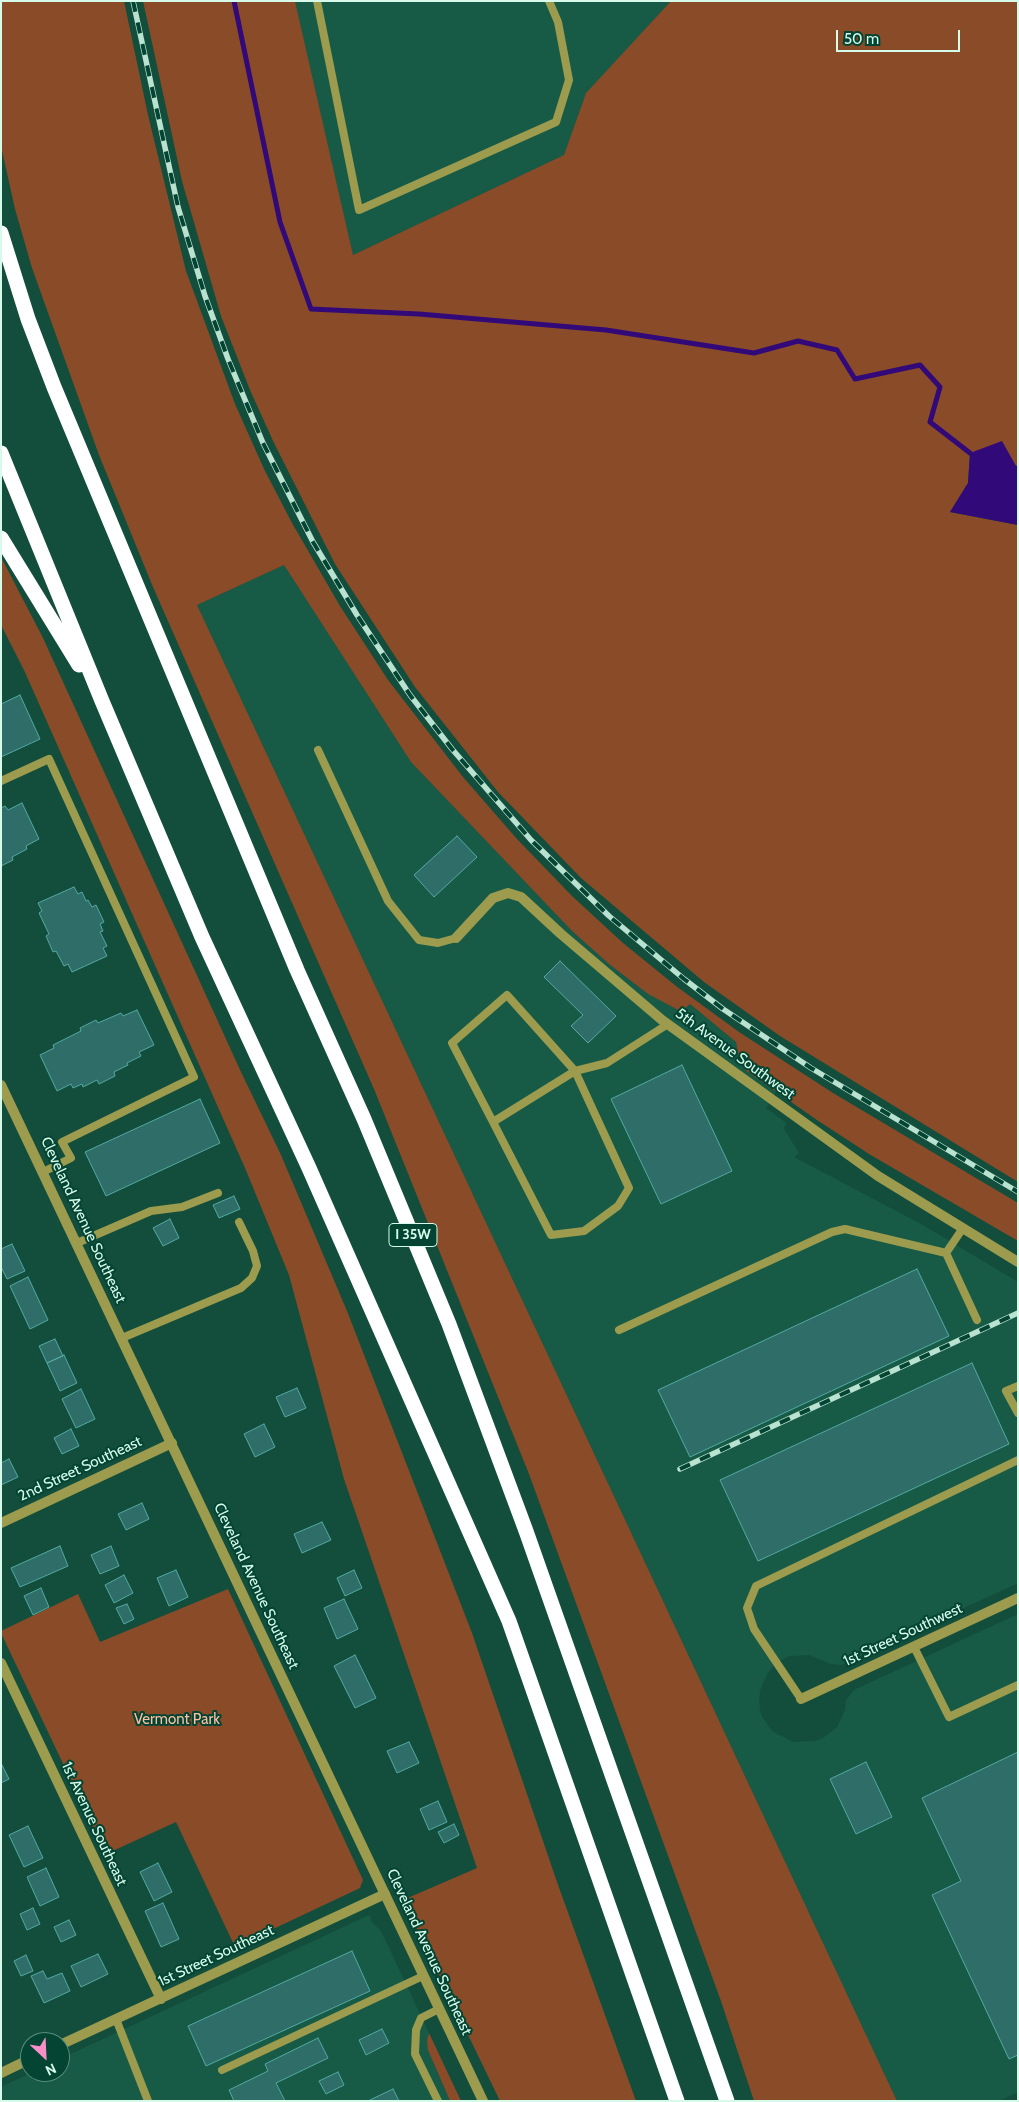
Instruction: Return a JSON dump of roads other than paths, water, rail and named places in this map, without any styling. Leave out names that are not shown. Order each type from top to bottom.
[{"type":"highway","points":[[1,233],[28,320],[54,387]]},
{"type":"highway","name":"I 35W","points":[[1,269],[54,387],[297,970],[364,1119],[449,1324],[526,1531],[727,2101]]},
{"type":"highway","points":[[1,453],[102,701],[202,937],[309,1168],[509,1621],[677,2101]]},
{"type":"highway","points":[[1,538],[102,701]]},
{"type":"street","name":"5th Avenue Southwest","points":[[456,938],[490,901],[501,894],[513,894],[530,904],[561,934],[668,1024],[878,1176],[1018,1262]]},
{"type":"street","name":"Cleveland Avenue Southeast","points":[[1,1085],[483,2101]]},
{"type":"street","name":"2nd Street Southeast","points":[[1,1523],[172,1443]]},
{"type":"street","name":"1st Street Southwest","points":[[801,1699],[1018,1598]]},
{"type":"street","name":"1st Avenue Southeast","points":[[1,1663],[161,1999]]},
{"type":"street","name":"1st Street Southeast","points":[[70,2040],[385,1894]]},
{"type":"street","points":[[1,2073],[20,2064]]},
{"type":"lane","points":[[317,1],[359,210],[556,122],[569,80],[558,22],[549,1]]},
{"type":"lane","points":[[318,750],[388,901],[419,940],[438,943],[456,938]]},
{"type":"lane","points":[[1,781],[49,759],[194,1077],[62,1142],[71,1158],[43,1172]]},
{"type":"lane","points":[[506,995],[575,1071],[629,1188],[618,1206],[584,1231],[551,1235],[452,1043],[506,995]]},
{"type":"lane","points":[[493,1122],[575,1071],[607,1063],[668,1024]]},
{"type":"lane","points":[[77,1243],[151,1211],[182,1207],[218,1193]]},
{"type":"lane","points":[[122,1338],[241,1288],[252,1278],[257,1266],[253,1251],[239,1222]]},
{"type":"lane","points":[[946,1253],[963,1228]]},
{"type":"lane","points":[[618,1330],[832,1232],[845,1229],[946,1253]]},
{"type":"lane","points":[[946,1253],[977,1320]]},
{"type":"lane","points":[[1018,1386],[1006,1391],[1018,1413]]},
{"type":"lane","points":[[801,1699],[754,1629],[747,1608],[756,1586],[1018,1460]]},
{"type":"lane","points":[[914,1647],[950,1717],[1018,1685]]},
{"type":"lane","points":[[222,2070],[423,1976]]},
{"type":"lane","points":[[438,2101],[415,2054],[416,2030],[421,2018],[439,2008]]},
{"type":"lane","points":[[116,2019],[148,2101]]},
{"type":"waterway","points":[[234,1],[280,222],[311,309],[419,314],[606,330],[754,353],[798,341],[837,350],[855,379],[920,365],[940,387],[930,422],[970,453]]},
{"type":"railway","points":[[133,1],[178,207],[205,296],[228,359],[263,443],[313,542],[357,615],[410,695],[452,749],[531,840],[609,916],[684,979],[723,1009],[811,1068],[1018,1192]]},
{"type":"railway","points":[[680,1469],[1018,1313]]},
{"type":"park label","name":"Vermont Park","points":[[177,1720]]}]
